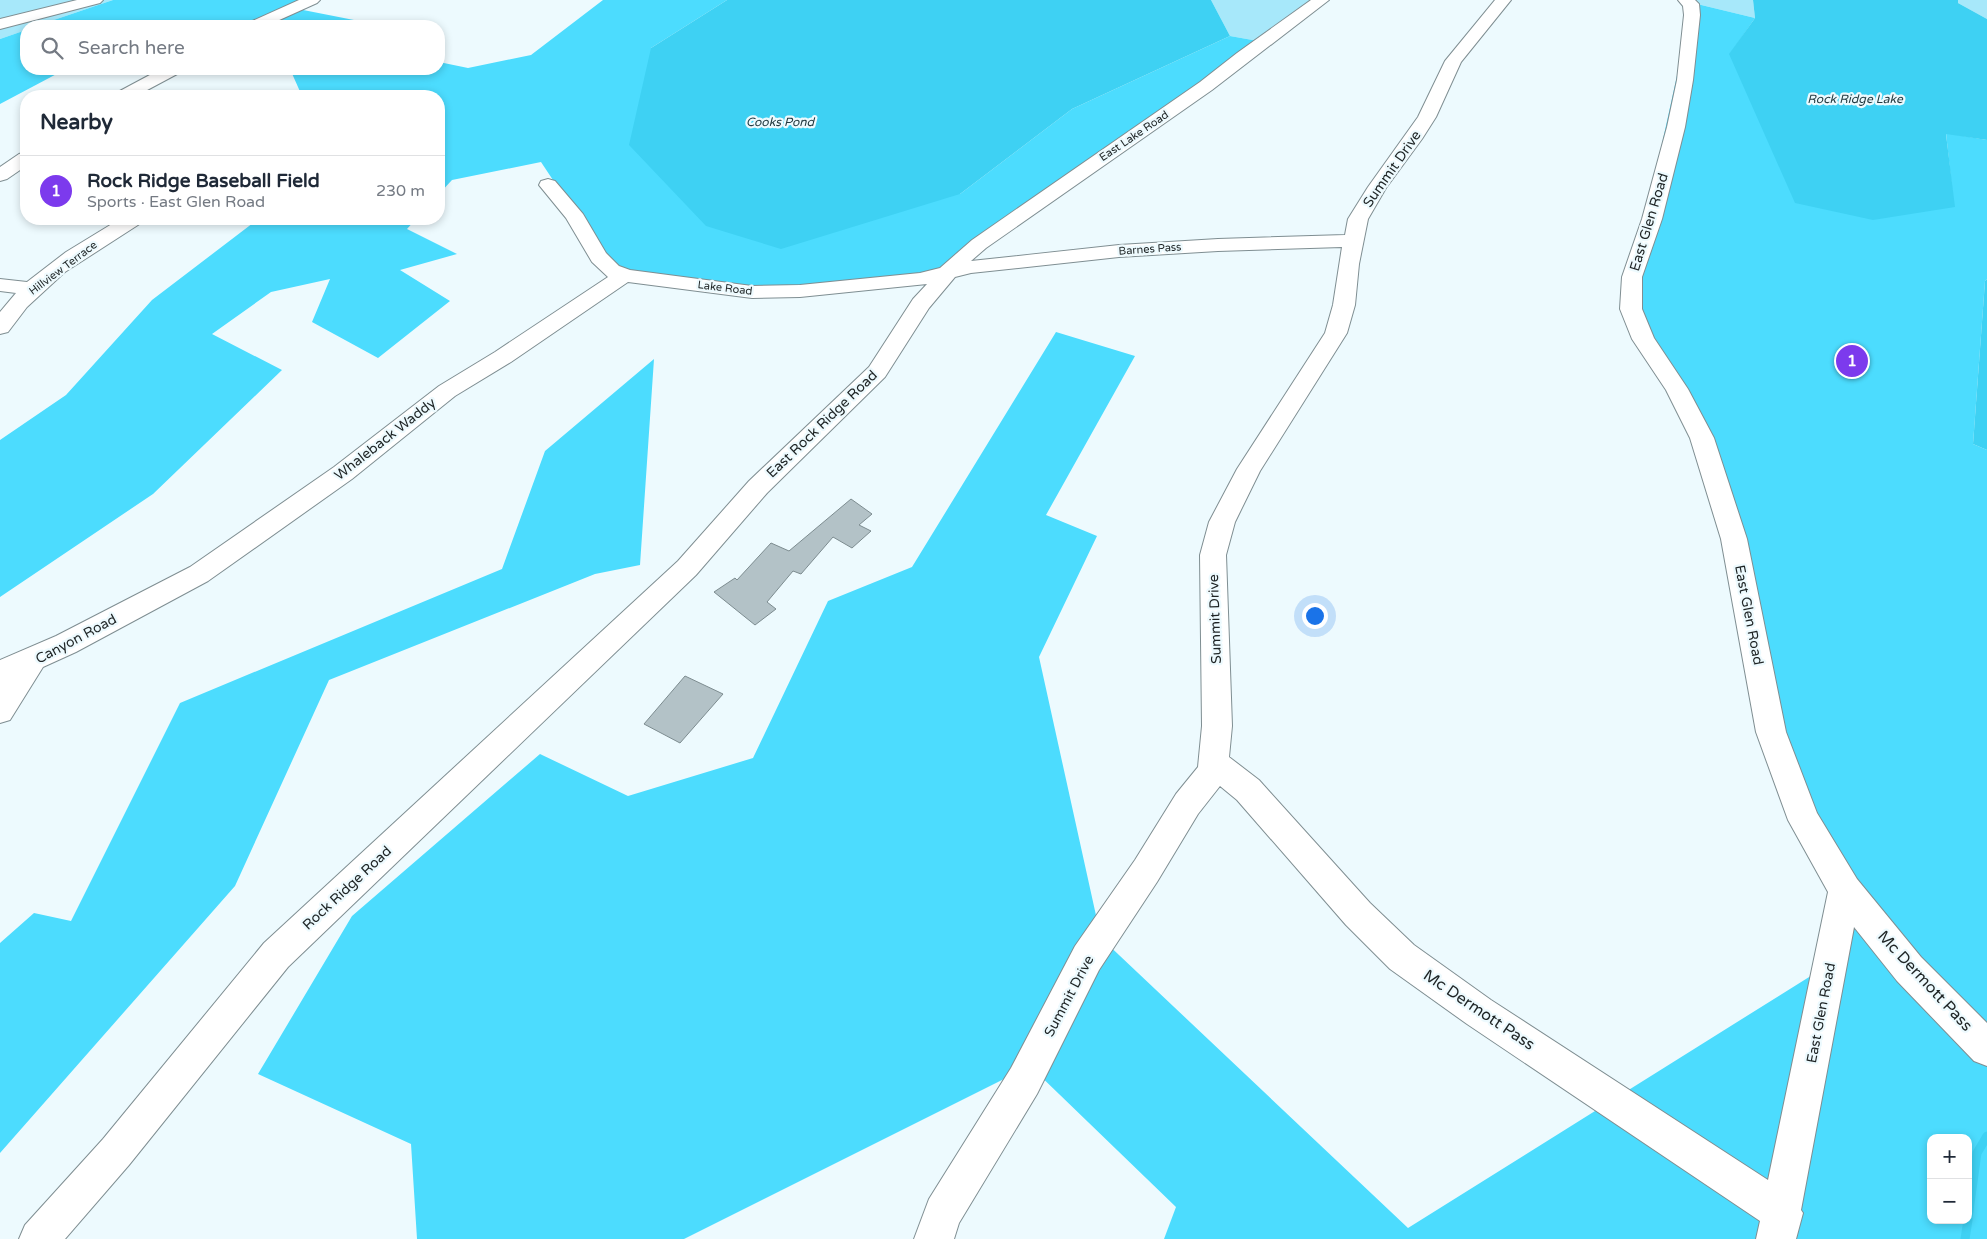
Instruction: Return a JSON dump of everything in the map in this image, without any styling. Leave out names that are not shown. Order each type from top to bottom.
[{"type":"street","points":[[0,24],[95,0]]},
{"type":"street","points":[[267,20],[312,0]]},
{"type":"street","name":"East Lake Road","points":[[947,273],[979,244],[1199,91],[1243,56],[1321,0]]},
{"type":"street","name":"Summit Drive","points":[[934,1239],[943,1214],[1024,1081],[1087,958],[1146,871],[1187,804],[1213,772],[1217,726],[1213,564],[1222,522],[1249,469],[1336,333],[1344,305],[1358,219],[1377,187],[1416,136],[1452,61],[1502,0]]},
{"type":"street","name":"East Glen Road","points":[[1686,0],[1692,4],[1692,15],[1685,80],[1676,127],[1652,219],[1632,277],[1631,309],[1643,339],[1677,389],[1702,438],[1734,540],[1771,732],[1804,820],[1844,890],[1780,1226]]},
{"type":"street","points":[[135,90],[162,75]]},
{"type":"street","points":[[0,175],[20,162]]},
{"type":"street","name":"Lake Road","points":[[548,185],[575,216],[598,259],[608,269],[625,275],[752,292],[850,287],[947,273]]},
{"type":"street","name":"Hillview Terrace","points":[[0,327],[18,303],[32,289],[72,259],[125,225]]},
{"type":"street","name":"Barnes Pass","points":[[947,273],[971,267],[1119,251],[1218,245],[1354,241]]},
{"type":"street","name":"East Rock Ridge Road","points":[[687,568],[758,487],[877,372],[921,304],[947,273]]},
{"type":"street","name":"Whaleback Waddy","points":[[146,602],[206,570],[343,473],[447,391],[503,357],[625,275]]},
{"type":"street","points":[[0,285],[32,289]]},
{"type":"street","name":"Rock Ridge Road","points":[[39,1239],[116,1152],[276,955],[687,568]]},
{"type":"street","name":"Canyon Road","points":[[0,711],[34,658],[66,644],[146,602]]},
{"type":"street","points":[[0,673],[34,658]]},
{"type":"street","name":"Mc Dermott Pass","points":[[1214,763],[1248,790],[1358,914],[1402,957],[1780,1226]]},
{"type":"street","name":"Mc Dermott Pass","points":[[1844,890],[1909,969],[1987,1048]]},
{"type":"shaded area","points":[[0,0],[113,0],[54,20],[20,20],[20,32],[0,39]]},
{"type":"shaded area","points":[[113,0],[311,0],[293,8],[354,20],[54,20]]},
{"type":"shaded area","points":[[603,0],[727,0],[651,48],[960,194],[1072,109],[1230,36],[1258,41],[934,274],[761,295],[614,272],[541,162],[452,180],[445,188],[445,90],[299,90],[293,75],[445,75],[445,63],[468,68],[531,55]]},
{"type":"shaded area","points":[[1211,0],[1318,0],[1258,41],[1230,36]]},
{"type":"shaded area","points":[[1688,0],[1753,0],[1755,18],[1693,3]]},
{"type":"shaded area","points":[[1958,0],[1987,0],[1987,19],[1958,3]]},
{"type":"shaded area","points":[[1693,3],[1755,18],[1730,54],[1954,207],[1946,133],[1987,140],[1987,279],[1985,281],[1973,444],[1987,450],[1987,1239],[1164,1239],[1176,1207],[1030,1066],[684,1239],[417,1239],[411,1144],[258,1074],[352,916],[540,754],[628,796],[753,758],[828,601],[912,567],[1056,332],[1135,356],[1046,515],[1097,536],[1039,657],[1101,938],[1408,1228],[1849,952],[1750,674],[1711,463],[1626,307]]},
{"type":"shaded area","points":[[20,32],[20,75],[55,75],[26,90],[20,90],[20,93],[0,104],[0,39]]},
{"type":"shaded area","points":[[250,225],[411,225],[407,229],[457,254],[400,270],[450,301],[378,358],[312,322],[330,279],[271,292],[212,334],[282,370],[153,494],[0,597],[0,440],[66,395],[152,300]]},
{"type":"shaded area","points":[[654,359],[640,565],[595,574],[329,680],[235,886],[0,1153],[0,943],[34,913],[71,921],[180,703],[502,569],[545,451]]},
{"type":"water","name":"Cooks Pond","points":[[727,0],[1211,0],[1230,36],[1072,109],[960,194],[781,249],[706,226],[629,145],[651,48]]},
{"type":"water","name":"Rock Ridge Lake","points":[[1753,0],[1958,0],[1958,3],[1987,19],[1987,140],[1946,134],[1955,207],[1873,220],[1795,203],[1729,54],[1755,18]]},
{"type":"water","points":[[1987,279],[1987,450],[1973,444],[1985,281]]},
{"type":"building","points":[[851,499],[872,514],[859,525],[871,531],[852,548],[833,537],[801,574],[793,571],[767,602],[776,609],[755,625],[714,592],[735,578],[737,580],[771,543],[789,551]]},
{"type":"building","points":[[685,676],[723,694],[680,743],[644,724]]},
{"type":"waterway","points":[[1972,1189],[1977,1153],[1987,1136]]},
{"type":"waterway","points":[[1965,1239],[1967,1224]]},
{"type":"place","name":"Rock Ridge Baseball Field","points":[[1852,361]]}]
